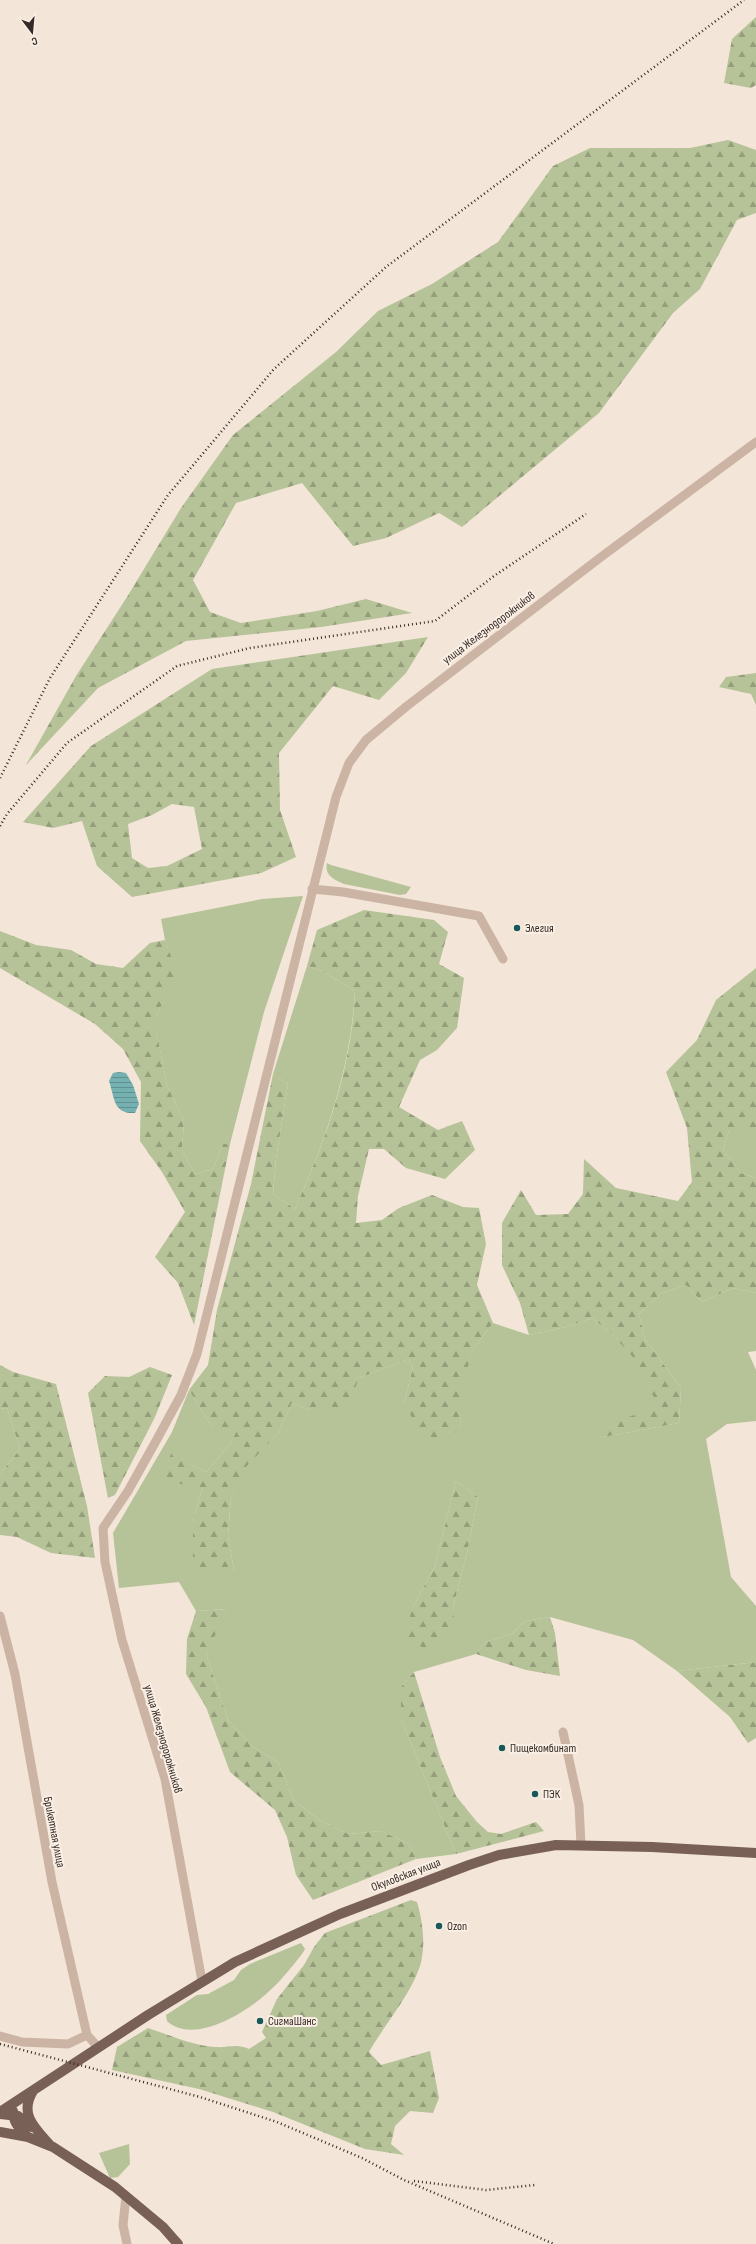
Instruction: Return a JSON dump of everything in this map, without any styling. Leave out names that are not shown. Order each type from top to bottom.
[{"type":"main road","name":"Окуловская улица","points":[[0,2113],[98,2047],[202,1981],[283,1939],[340,1914],[469,1865],[528,1849],[556,1845],[756,1854]]},
{"type":"main road","points":[[34,2089],[26,2106],[29,2117],[53,2147],[126,2196],[162,2227],[178,2244]]},
{"type":"main road","points":[[20,2099],[15,2106],[13,2115],[18,2128],[28,2138]]},
{"type":"main road","points":[[0,2113],[13,2115],[25,2121],[43,2136]]},
{"type":"main road","points":[[0,2132],[28,2138],[53,2147]]},
{"type":"street","name":"улица Железнодорожников","points":[[202,1981],[164,1779],[122,1640],[105,1562],[103,1528],[128,1491],[181,1395],[197,1354],[336,797],[349,763],[366,740],[407,706],[595,562],[756,442]]},
{"type":"street","points":[[312,889],[343,892],[479,916],[503,959]]},
{"type":"street","name":"Брикетная улица","points":[[0,1616],[15,1674],[52,1882],[87,2035],[98,2047]]},
{"type":"street","points":[[563,1732],[579,1805],[580,1845]]},
{"type":"street","points":[[0,2036],[22,2042],[68,2044],[87,2035]]},
{"type":"street","points":[[126,2196],[123,2225],[127,2244]]},
{"type":"green space","points":[[756,17],[756,85],[751,88],[724,83],[732,39]]},
{"type":"green space","points":[[728,140],[756,150],[756,213],[737,220],[700,289],[673,313],[599,413],[462,527],[439,513],[386,538],[353,546],[302,483],[236,503],[193,580],[210,612],[241,623],[317,611],[366,599],[412,613],[321,627],[186,641],[98,688],[26,765],[76,676],[127,597],[181,508],[233,435],[336,352],[378,311],[432,284],[498,242],[553,166],[590,148],[690,148]]},
{"type":"green space","points":[[428,637],[406,673],[379,700],[333,686],[279,753],[280,810],[296,857],[261,873],[132,897],[97,866],[82,821],[53,828],[23,822],[91,746],[212,669]],"holes":[[[172,804],[194,807],[202,849],[167,866],[148,868],[132,858],[128,824],[152,815]]]},
{"type":"green space","points":[[756,673],[756,705],[751,694],[719,687],[726,677]]},
{"type":"green space","points":[[327,863],[411,887],[406,894],[400,895],[344,884],[333,879],[328,874],[326,867]]},
{"type":"green space","points":[[303,896],[264,1012],[230,1144],[223,1144],[213,1169],[195,1174],[182,1150],[184,1121],[167,1085],[156,1030],[156,1017],[176,973],[165,940],[161,919],[262,899]]},
{"type":"green space","points":[[364,910],[434,920],[448,932],[439,964],[464,978],[457,1028],[437,1050],[420,1060],[399,1107],[438,1130],[462,1121],[475,1150],[445,1179],[406,1168],[384,1149],[369,1149],[358,1196],[356,1223],[382,1220],[399,1208],[432,1195],[463,1207],[479,1208],[486,1244],[477,1285],[493,1323],[474,1348],[460,1391],[461,1430],[427,1445],[404,1403],[413,1368],[409,1359],[359,1378],[348,1406],[310,1410],[292,1403],[278,1433],[245,1468],[231,1497],[228,1536],[234,1571],[193,1567],[193,1522],[202,1489],[160,1479],[173,1450],[193,1466],[206,1472],[230,1444],[239,1427],[212,1427],[189,1390],[208,1365],[217,1310],[251,1184],[273,1074],[288,1084],[276,1159],[273,1194],[295,1209],[327,1130],[336,1103],[349,1047],[355,991],[322,971],[307,966],[317,930]]},
{"type":"green space","points":[[0,931],[36,945],[71,950],[96,964],[123,968],[150,943],[165,940],[177,973],[156,1017],[156,1029],[167,1085],[184,1121],[182,1150],[195,1174],[213,1169],[223,1144],[230,1144],[194,1325],[178,1283],[155,1257],[185,1212],[162,1172],[140,1141],[141,1082],[123,1049],[95,1024],[0,968]]},
{"type":"green space","points":[[307,966],[322,971],[355,991],[353,1019],[348,1047],[335,1103],[317,1157],[295,1209],[273,1194],[276,1159],[288,1084],[273,1074]]},
{"type":"green space","points":[[756,968],[756,1130],[729,1130],[723,1150],[741,1173],[756,1178],[756,1293],[733,1288],[702,1302],[686,1285],[660,1294],[639,1314],[645,1339],[681,1388],[679,1423],[598,1438],[604,1425],[659,1407],[632,1356],[612,1334],[592,1318],[566,1327],[529,1335],[520,1303],[502,1265],[502,1223],[521,1190],[536,1215],[568,1214],[583,1194],[584,1159],[616,1188],[678,1201],[692,1182],[687,1128],[666,1072],[697,1040],[716,1000]]},
{"type":"green space","points":[[729,1130],[756,1130],[756,1178],[741,1173],[723,1150]]},
{"type":"green space","points":[[686,1285],[702,1302],[733,1288],[756,1293],[756,1351],[748,1352],[756,1370],[756,1421],[727,1424],[706,1439],[731,1577],[756,1606],[756,1662],[677,1671],[633,1640],[550,1617],[525,1621],[512,1634],[485,1642],[476,1654],[414,1672],[401,1687],[401,1719],[456,1854],[416,1859],[409,1844],[381,1831],[349,1834],[319,1820],[294,1800],[278,1762],[253,1747],[228,1720],[206,1654],[227,1609],[196,1611],[179,1582],[119,1588],[113,1533],[172,1432],[189,1390],[212,1427],[240,1427],[230,1444],[206,1472],[193,1466],[173,1451],[202,1489],[193,1522],[234,1571],[228,1536],[231,1497],[244,1468],[278,1433],[292,1403],[310,1410],[359,1378],[409,1359],[413,1368],[404,1403],[461,1430],[459,1391],[474,1348],[493,1323],[529,1335],[566,1327],[592,1318],[612,1334],[633,1356],[660,1407],[634,1416],[598,1438],[679,1423],[681,1388],[645,1339],[639,1314],[660,1294]],"holes":[[[456,1481],[478,1497],[467,1553],[453,1607],[413,1607],[435,1566]]]},
{"type":"green space","points":[[0,1365],[13,1372],[56,1384],[87,1506],[95,1558],[51,1553],[17,1537],[0,1535],[0,1474],[20,1449],[7,1408],[0,1409]]},
{"type":"green space","points":[[150,1367],[172,1375],[155,1417],[115,1495],[108,1498],[88,1393],[105,1376],[129,1377]]},
{"type":"green space","points":[[7,1408],[20,1449],[0,1474],[0,1409]]},
{"type":"green space","points":[[456,1481],[478,1497],[467,1553],[453,1607],[455,1629],[431,1653],[404,1636],[413,1607],[435,1566]]},
{"type":"green space","points":[[228,1609],[206,1654],[228,1720],[253,1747],[278,1762],[294,1800],[319,1820],[349,1834],[381,1831],[409,1844],[416,1859],[313,1900],[296,1875],[287,1837],[275,1810],[230,1772],[206,1707],[186,1674],[187,1639],[196,1611]]},
{"type":"green space","points":[[550,1617],[555,1633],[560,1676],[526,1670],[476,1654],[485,1642],[512,1634],[525,1621]]},
{"type":"green space","points":[[756,1662],[756,1738],[748,1743],[730,1717],[677,1671]]},
{"type":"green space","points":[[414,1672],[440,1757],[456,1796],[477,1822],[488,1832],[501,1834],[536,1822],[544,1831],[456,1854],[401,1719],[401,1687]]},
{"type":"green space","points":[[411,1900],[417,1902],[422,1929],[423,1950],[419,1968],[400,2005],[369,2052],[381,2065],[430,2051],[439,2098],[433,2113],[410,2111],[395,2126],[391,2144],[404,2155],[365,2149],[273,2112],[199,2089],[112,2070],[117,2047],[148,2028],[199,2045],[216,2047],[240,2046],[249,2049],[266,2038],[262,2032],[277,1999],[304,1965],[314,1947],[325,1933]]},
{"type":"green space","points":[[301,1943],[305,1949],[302,1954],[275,1986],[256,2003],[231,2018],[218,2024],[190,2030],[178,2028],[167,2021],[166,2015],[197,1995],[208,1994],[234,1980],[241,1970],[250,1964]]},
{"type":"green space","points":[[129,2144],[130,2164],[118,2177],[110,2178],[99,2153]]},
{"type":"water","points":[[113,1073],[126,1073],[133,1085],[139,1104],[135,1113],[122,1111],[114,1099],[109,1081]]},
{"type":"railway","points":[[0,778],[50,678],[168,495],[274,369],[386,267],[744,0]]},
{"type":"railway","points":[[0,826],[7,814],[67,743],[177,666],[250,648],[435,621],[494,576],[586,514]]},
{"type":"railway","points":[[0,2044],[200,2097],[277,2122],[362,2158],[404,2180],[554,2244]]},
{"type":"railway","points":[[414,2181],[486,2190],[535,2185]]},
{"type":"place","name":"Элегия","points":[[517,928]]},
{"type":"place","name":"Пищекомбинат","points":[[502,1748]]},
{"type":"place","name":"ПЭК","points":[[535,1794]]},
{"type":"place","name":"Ozon","points":[[439,1926]]},
{"type":"place","name":"СигмаШанс","points":[[260,2021]]}]
